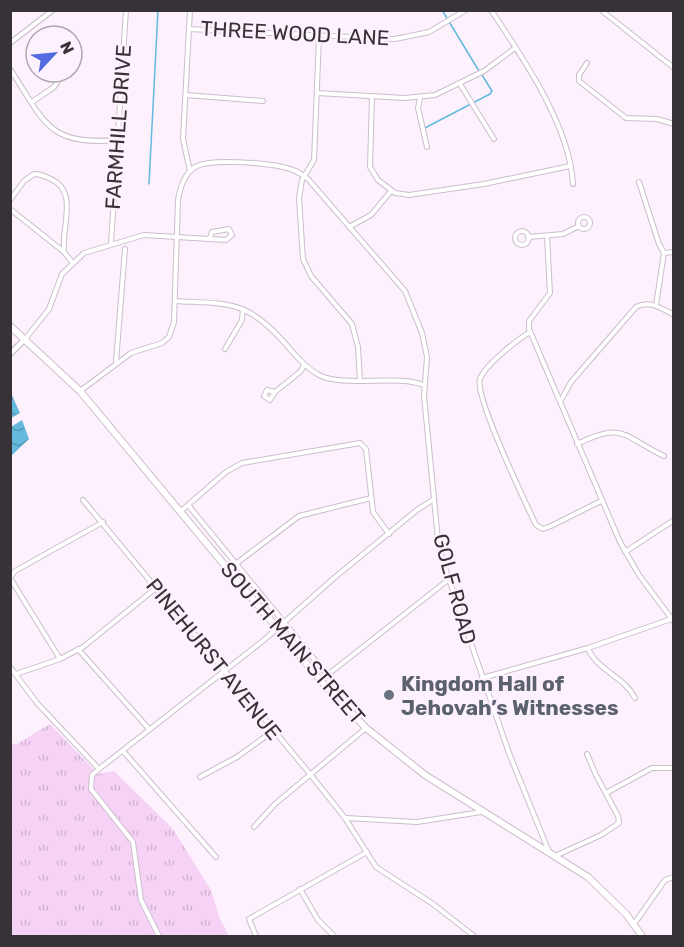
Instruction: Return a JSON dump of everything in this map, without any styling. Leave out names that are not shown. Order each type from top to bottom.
[{"type":"main road","name":"SOUTH MAIN STREET","points":[[10,326],[26,338],[80,391],[320,680],[366,728],[412,767],[588,877],[634,924],[642,936]]},
{"type":"street","points":[[10,43],[53,10]]},
{"type":"street","name":"FARMHILL DRIVE","points":[[111,244],[126,10]]},
{"type":"street","points":[[190,10],[183,139],[190,171]]},
{"type":"street","name":"THREE WOOD LANE","points":[[189,29],[407,38],[429,32],[466,10]]},
{"type":"street","points":[[492,10],[554,113],[573,184]]},
{"type":"street","points":[[601,10],[674,68]]},
{"type":"street","points":[[319,36],[314,160],[304,176],[299,198],[303,259],[311,276],[352,324],[358,346],[360,380]]},
{"type":"street","points":[[317,93],[420,98],[440,94],[506,57],[515,48]]},
{"type":"street","points":[[587,63],[578,77],[579,81],[615,111],[632,120],[657,119],[674,124]]},
{"type":"street","points":[[10,69],[50,127],[61,136],[88,140],[118,140]]},
{"type":"street","points":[[32,102],[56,84]]},
{"type":"street","points":[[460,84],[475,112],[494,139]]},
{"type":"street","points":[[186,94],[263,101]]},
{"type":"street","points":[[372,96],[370,167],[378,180],[391,191],[409,195],[512,180],[570,166]]},
{"type":"street","points":[[420,98],[418,108],[427,147]]},
{"type":"street","points":[[80,391],[89,387],[135,351],[154,347],[166,340],[173,328],[180,190],[190,171],[205,163],[274,165],[304,176]]},
{"type":"street","points":[[10,200],[24,181],[33,174],[40,174],[63,186],[67,198],[63,235],[64,252]]},
{"type":"street","name":"GOLF ROAD","points":[[304,176],[405,291],[425,345],[424,385],[438,540],[448,580],[517,776],[552,854]]},
{"type":"street","points":[[639,182],[664,253],[656,305]]},
{"type":"street","points":[[349,227],[371,214],[391,191]]},
{"type":"street","points":[[10,209],[64,252],[72,262]]},
{"type":"street","points":[[528,237],[563,234],[579,226]]},
{"type":"street","points":[[10,354],[49,309],[60,277],[72,262],[84,253],[144,235],[226,240],[232,235],[229,229],[219,229],[212,232],[210,238]]},
{"type":"street","points":[[482,678],[588,648],[673,620],[625,552],[601,501],[530,332],[528,325],[550,293],[547,236]]},
{"type":"street","points":[[117,363],[125,249]]},
{"type":"street","points":[[664,253],[674,252]]},
{"type":"street","points":[[175,301],[223,303],[243,309],[264,321],[304,364],[324,377],[424,385]]},
{"type":"street","points":[[560,402],[571,382],[636,308],[644,304],[656,305],[674,315]]},
{"type":"street","points":[[225,348],[242,320],[243,309]]},
{"type":"street","points":[[530,332],[518,340],[484,372],[479,381],[479,391],[536,525],[543,529],[601,501]]},
{"type":"street","points":[[275,392],[301,372],[304,364]]},
{"type":"street","points":[[577,444],[600,433],[614,431],[664,456]]},
{"type":"street","points":[[180,511],[226,472],[242,463],[360,443],[366,449],[371,498],[376,520],[388,534]]},
{"type":"street","points":[[236,563],[299,516],[371,498]]},
{"type":"street","points":[[159,936],[139,894],[133,842],[91,789],[92,775],[225,671],[388,534],[434,499]]},
{"type":"street","name":"PINEHURST AVENUE","points":[[83,500],[310,774],[345,818],[384,874],[433,904],[474,936]]},
{"type":"street","points":[[188,505],[327,675]]},
{"type":"street","points":[[625,552],[674,520]]},
{"type":"street","points":[[60,659],[10,578],[15,571],[103,522]]},
{"type":"street","points":[[320,680],[448,580]]},
{"type":"street","points":[[16,674],[60,659],[78,650],[157,588]]},
{"type":"street","points":[[588,648],[594,659],[616,676],[635,698]]},
{"type":"street","points":[[78,650],[149,729]]},
{"type":"street","points":[[10,667],[37,703],[99,770]]},
{"type":"street","points":[[254,827],[276,804],[366,728]]},
{"type":"street","points":[[200,777],[237,757],[269,734],[272,729]]},
{"type":"street","points":[[123,751],[216,857]]},
{"type":"street","points":[[552,854],[618,825],[618,816],[587,754]]},
{"type":"street","points":[[606,794],[652,768],[674,768]]},
{"type":"street","points":[[345,818],[417,822],[482,812]]},
{"type":"street","points":[[256,936],[249,919],[367,852]]},
{"type":"street","points":[[634,924],[665,880],[674,877]]},
{"type":"street","points":[[300,889],[318,920],[334,936]]},
{"type":"green space","points":[[50,724],[98,774],[114,771],[173,829],[211,890],[220,919],[229,936],[11,936],[10,743],[17,744]]},
{"type":"water","points":[[10,391],[20,413],[11,418],[10,418]]},
{"type":"water","points":[[22,420],[29,439],[11,456],[11,427]]},
{"type":"waterway","points":[[149,184],[158,10]]},
{"type":"waterway","points":[[442,10],[479,71]]},
{"type":"waterway","points":[[421,130],[490,94],[492,91],[482,75]]},
{"type":"place","name":"Kingdom Hall of Jehovah’s Witnesses","points":[[389,695]]}]
